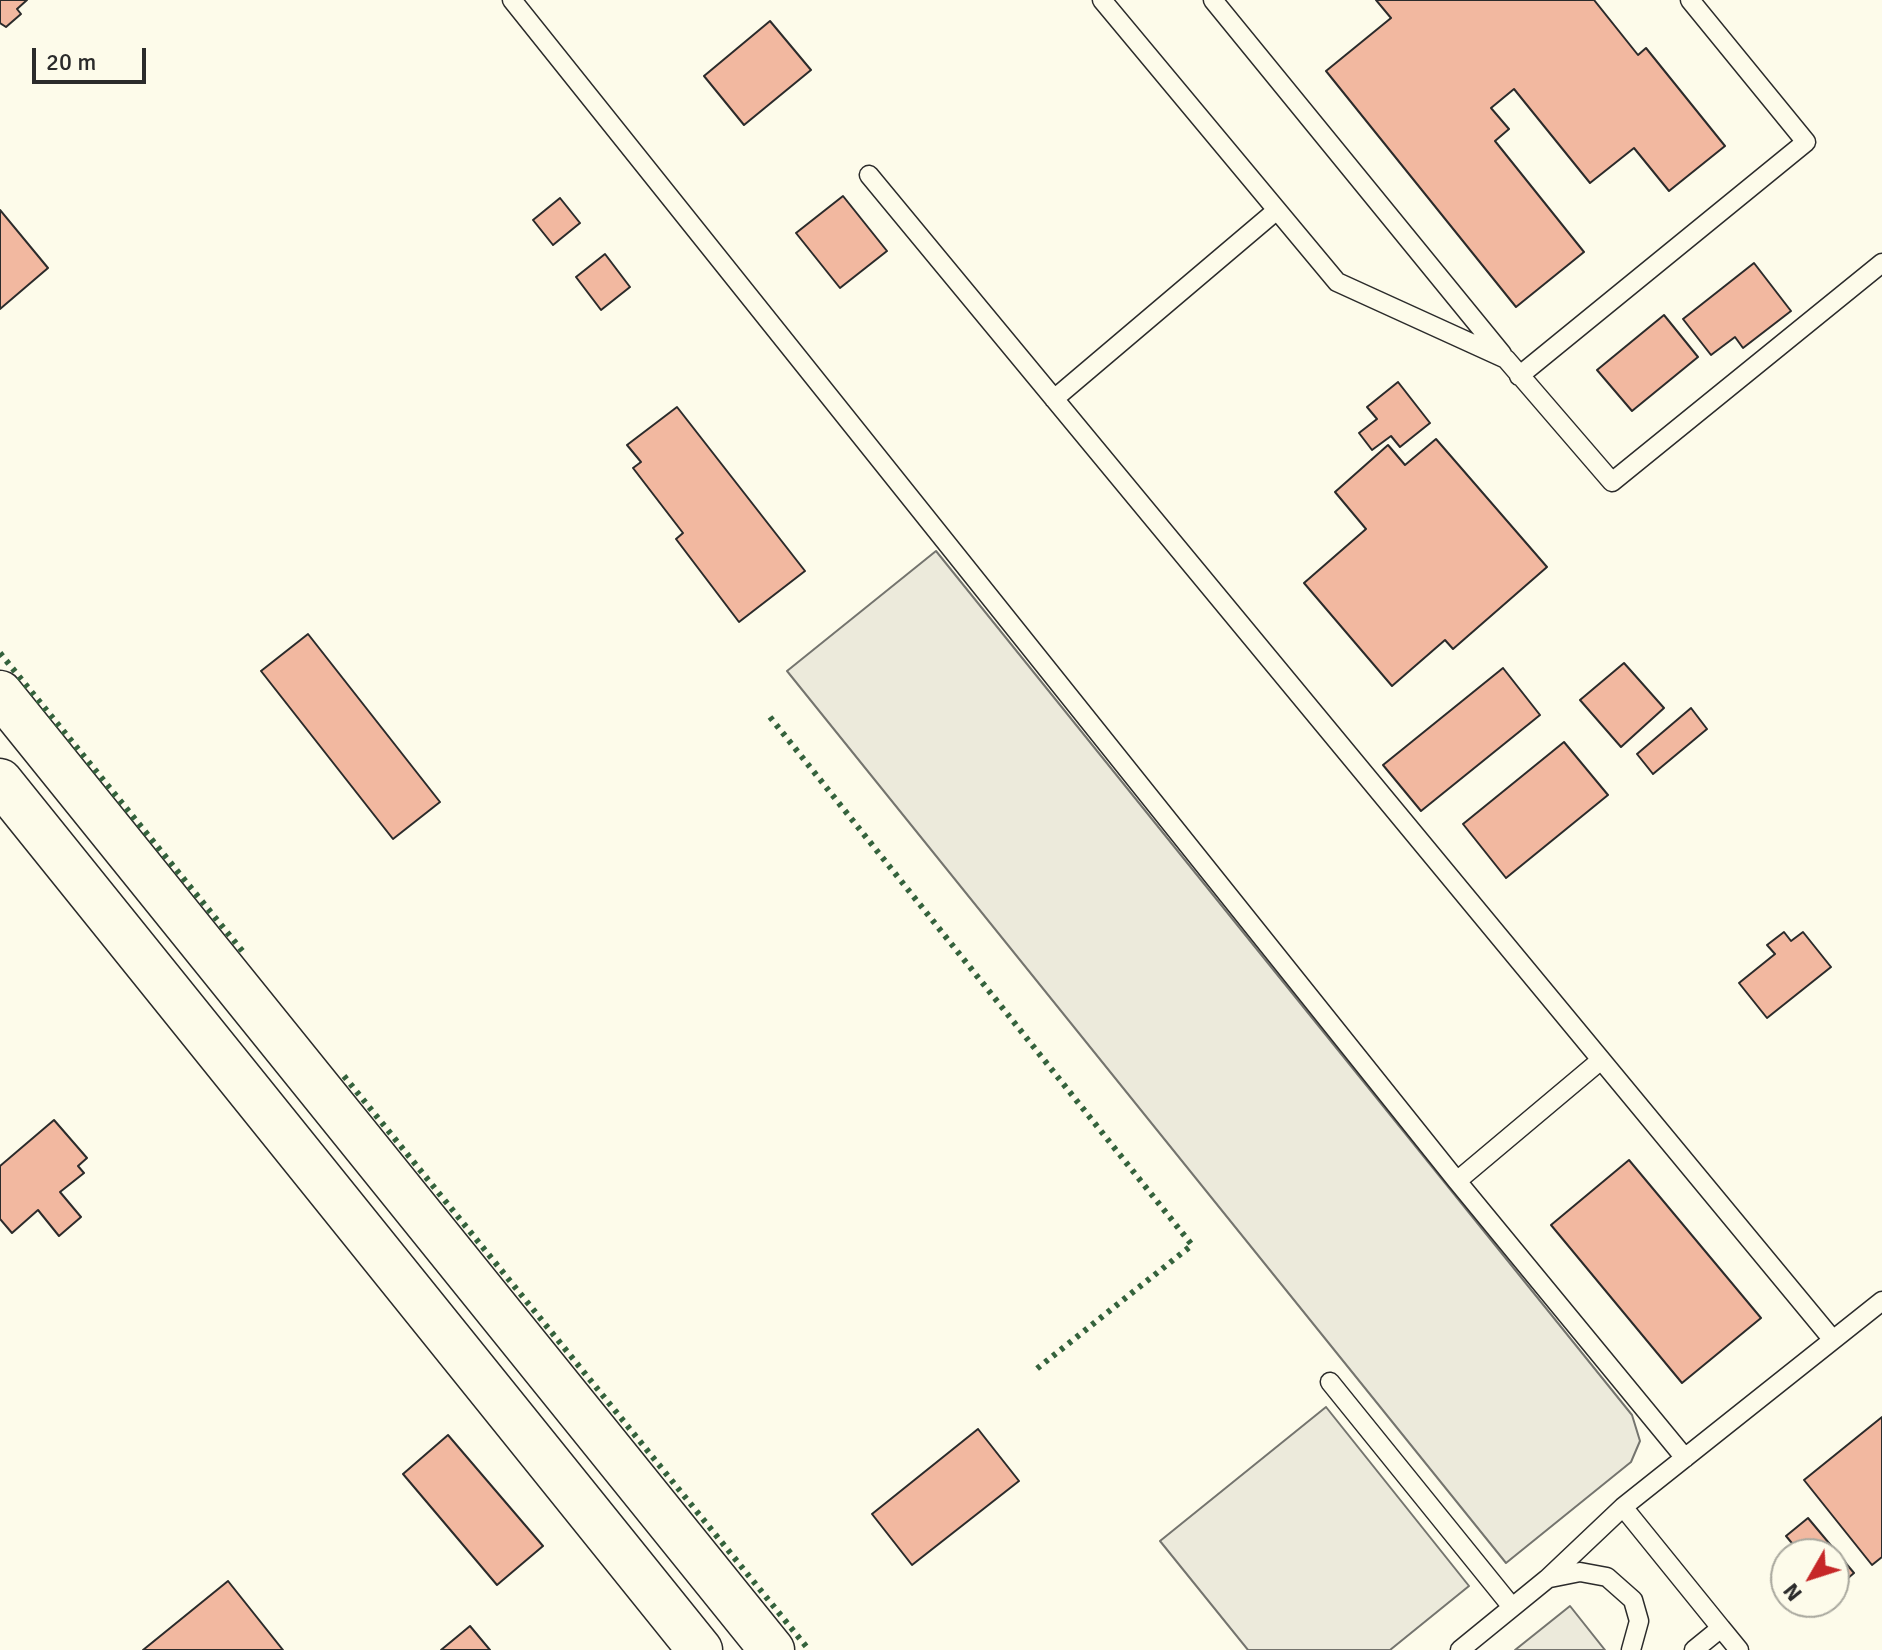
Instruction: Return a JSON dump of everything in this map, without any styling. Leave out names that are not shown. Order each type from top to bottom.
[{"type":"street","points":[[0,693],[772,1650]]},
{"type":"street","points":[[0,781],[700,1650]]},
{"type":"lane","points":[[512,0],[1457,1181],[1685,1458]]},
{"type":"lane","points":[[1102,0],[1337,282],[1506,359]]},
{"type":"lane","points":[[1213,0],[1519,376],[1612,482],[1882,263]]},
{"type":"lane","points":[[1519,376],[1806,142],[1690,0]]},
{"type":"lane","points":[[869,175],[1833,1340]]},
{"type":"lane","points":[[1054,399],[1277,210]]},
{"type":"lane","points":[[1457,1181],[1601,1060]]},
{"type":"lane","points":[[1460,1650],[1547,1579],[1623,1507],[1882,1301]]},
{"type":"lane","points":[[1330,1382],[1512,1607]]},
{"type":"lane","points":[[1623,1507],[1739,1650]]},
{"type":"lane","points":[[1547,1579],[1580,1572],[1607,1577],[1633,1600],[1639,1621],[1631,1650]]},
{"type":"lane","points":[[1694,1650],[1721,1628]]},
{"type":"shaded area","points":[[936,551],[1632,1415],[1640,1441],[1631,1462],[1506,1563],[787,671]]},
{"type":"shaded area","points":[[1326,1407],[1469,1586],[1390,1650],[1248,1650],[1160,1541]]},
{"type":"shaded area","points":[[1570,1606],[1605,1650],[1515,1650]]},
{"type":"building","points":[[0,0],[27,0],[17,9],[21,14],[6,27],[0,23]]},
{"type":"building","points":[[1376,0],[1594,0],[1638,55],[1646,48],[1725,146],[1669,191],[1634,148],[1590,183],[1514,89],[1491,108],[1509,129],[1495,141],[1584,252],[1516,307],[1326,71],[1391,18]]},
{"type":"building","points":[[770,21],[811,70],[744,125],[704,76]]},
{"type":"building","points":[[843,196],[887,251],[840,288],[796,233]]},
{"type":"building","points":[[560,198],[580,223],[553,245],[533,220]]},
{"type":"building","points":[[0,210],[48,268],[0,309]]},
{"type":"building","points":[[605,254],[630,287],[601,310],[576,277]]},
{"type":"building","points":[[1754,263],[1791,311],[1743,348],[1735,337],[1711,355],[1683,319]]},
{"type":"building","points":[[1664,315],[1698,357],[1632,411],[1597,370]]},
{"type":"building","points":[[1398,382],[1430,423],[1400,447],[1391,436],[1372,450],[1359,433],[1377,419],[1367,407]]},
{"type":"building","points":[[677,407],[805,571],[739,622],[676,539],[683,533],[633,468],[641,462],[627,445]]},
{"type":"building","points":[[1436,439],[1547,567],[1453,649],[1445,640],[1392,686],[1304,583],[1366,529],[1335,492],[1388,445],[1405,465]]},
{"type":"building","points":[[308,634],[440,802],[393,839],[261,671]]},
{"type":"building","points":[[1624,663],[1664,708],[1621,747],[1580,700]]},
{"type":"building","points":[[1503,668],[1540,715],[1421,811],[1383,765]]},
{"type":"building","points":[[1691,708],[1707,729],[1653,774],[1637,754]]},
{"type":"building","points":[[1564,742],[1608,795],[1506,878],[1463,824]]},
{"type":"building","points":[[1784,932],[1791,941],[1803,932],[1831,967],[1767,1018],[1739,983],[1775,954],[1767,945]]},
{"type":"building","points":[[54,1120],[87,1158],[78,1166],[84,1173],[60,1192],[81,1217],[59,1236],[38,1210],[12,1233],[0,1219],[0,1166]]},
{"type":"building","points":[[1629,1160],[1761,1318],[1682,1383],[1551,1225]]},
{"type":"building","points":[[1882,1417],[1882,1557],[1872,1565],[1804,1480]]},
{"type":"building","points":[[978,1429],[1019,1481],[912,1565],[872,1514]]},
{"type":"building","points":[[448,1435],[543,1546],[497,1585],[403,1474]]},
{"type":"building","points":[[1808,1518],[1825,1538],[1788,1538],[1786,1536]]},
{"type":"building","points":[[228,1581],[283,1650],[143,1650]]},
{"type":"building","points":[[470,1626],[490,1650],[441,1650]]},
{"type":"hedge","points":[[0,653],[244,953]]},
{"type":"hedge","points":[[770,717],[1192,1245],[1034,1371]]},
{"type":"hedge","points":[[344,1076],[809,1650]]}]
